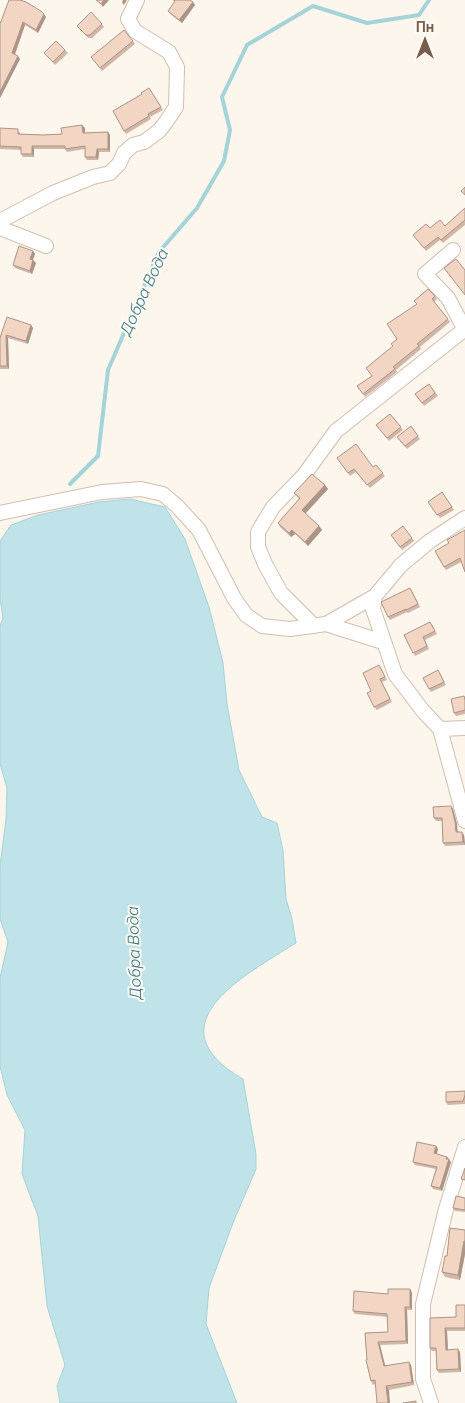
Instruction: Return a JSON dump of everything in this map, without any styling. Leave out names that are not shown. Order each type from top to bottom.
[{"type":"street","points":[[0,221],[53,193],[93,177],[110,173],[119,164],[124,152],[144,142],[159,131],[176,107],[177,67],[169,52],[135,32],[128,18],[137,0]]},
{"type":"street","points":[[0,228],[46,246]]},
{"type":"street","points":[[383,642],[320,625],[282,594],[258,547],[258,532],[273,507],[304,475],[336,431],[465,330],[448,298],[426,274],[452,250]]},
{"type":"street","points":[[0,513],[102,492],[141,489],[163,494],[199,530],[234,598],[246,615],[262,626],[290,629],[320,625],[375,596],[400,565],[430,541],[465,518]]},
{"type":"street","points":[[375,596],[373,609],[395,674],[423,712],[440,729],[465,821]]},
{"type":"street","points":[[440,729],[465,728]]},
{"type":"street","points":[[430,1403],[424,1379],[423,1304],[446,1208],[465,1147]]},
{"type":"water","points":[[130,499],[165,507],[185,539],[209,607],[223,663],[227,704],[239,770],[262,817],[277,823],[283,850],[286,899],[296,943],[253,970],[232,986],[216,1003],[205,1021],[205,1039],[216,1059],[243,1079],[256,1154],[256,1169],[233,1223],[209,1288],[206,1324],[237,1403],[60,1403],[57,1386],[65,1365],[47,1306],[38,1216],[22,1174],[25,1130],[7,1095],[0,1066],[0,978],[8,942],[0,919],[0,866],[6,819],[7,788],[0,764],[0,626],[3,618],[0,598],[0,541],[11,525],[38,515],[99,502]]},
{"type":"building","points":[[9,0],[26,2],[44,14],[36,30],[23,22],[12,53],[18,56],[0,92],[0,24]]},
{"type":"building","points":[[96,0],[104,0],[101,4]]},
{"type":"building","points":[[174,0],[190,0],[193,2],[179,20],[168,11]]},
{"type":"building","points":[[91,12],[102,24],[90,35],[86,35],[77,26]]},
{"type":"building","points":[[124,30],[133,41],[100,68],[91,57]]},
{"type":"building","points":[[56,41],[65,50],[53,62],[44,53]]},
{"type":"building","points":[[149,88],[161,107],[124,131],[113,111]]},
{"type":"building","points":[[82,125],[83,133],[108,132],[108,149],[97,149],[96,157],[85,157],[85,146],[65,149],[65,146],[32,146],[32,154],[21,154],[21,147],[0,146],[0,128],[18,129],[18,134],[43,135],[62,134],[61,128]]},
{"type":"building","points":[[465,187],[465,195],[461,191]]},
{"type":"building","points":[[465,208],[465,220],[441,240],[438,237],[424,248],[413,235],[426,224],[430,228],[440,220],[445,226]]},
{"type":"building","points":[[19,246],[33,251],[30,259],[33,260],[30,271],[13,265]]},
{"type":"building","points":[[456,259],[465,270],[465,295],[444,268]]},
{"type":"building","points":[[428,289],[435,296],[432,299],[448,319],[417,344],[419,346],[393,367],[395,369],[363,394],[357,386],[372,376],[366,368],[393,346],[391,344],[397,339],[387,324],[417,304],[414,301]]},
{"type":"building","points":[[7,317],[31,325],[26,341],[6,335],[7,366],[0,366],[0,338]]},
{"type":"building","points":[[429,384],[435,393],[422,403],[415,394]]},
{"type":"building","points":[[390,414],[401,427],[387,438],[376,425]]},
{"type":"building","points":[[411,426],[418,436],[405,446],[397,437]]},
{"type":"building","points":[[356,444],[373,467],[376,465],[383,473],[367,485],[354,469],[348,473],[337,458]]},
{"type":"building","points":[[312,474],[325,485],[302,510],[319,526],[305,542],[292,530],[289,533],[278,523],[300,498],[294,493]]},
{"type":"building","points":[[442,492],[452,507],[437,515],[428,502]]},
{"type":"building","points":[[403,526],[412,538],[400,547],[391,535]]},
{"type":"building","points":[[465,530],[465,572],[460,558],[444,567],[435,551],[449,543],[447,540]]},
{"type":"building","points":[[410,588],[418,604],[388,617],[381,602]]},
{"type":"building","points":[[430,622],[435,631],[423,637],[427,646],[413,653],[404,635]]},
{"type":"building","points":[[379,665],[385,677],[380,679],[390,699],[374,707],[367,693],[371,691],[363,673]]},
{"type":"building","points":[[438,670],[444,682],[429,689],[423,678]]},
{"type":"building","points":[[464,696],[465,710],[454,713],[451,699]]},
{"type":"building","points":[[451,806],[456,832],[462,832],[463,842],[443,843],[442,818],[434,818],[433,807]]},
{"type":"building","points":[[465,1091],[463,1101],[446,1102],[446,1092]]},
{"type":"building","points":[[417,1142],[436,1146],[434,1153],[449,1159],[440,1188],[431,1186],[437,1167],[413,1162]]},
{"type":"building","points":[[465,1168],[465,1180],[461,1179]]},
{"type":"building","points":[[456,1196],[465,1198],[465,1210],[453,1208]]},
{"type":"building","points":[[450,1228],[465,1230],[465,1241],[458,1275],[442,1272],[445,1256],[447,1256]]},
{"type":"building","points":[[388,1289],[410,1289],[410,1307],[405,1307],[406,1341],[378,1342],[384,1366],[409,1362],[412,1382],[386,1386],[388,1403],[377,1403],[375,1380],[371,1381],[366,1360],[365,1333],[388,1332],[387,1314],[353,1311],[354,1291],[388,1294]]},
{"type":"building","points":[[456,1305],[465,1305],[465,1328],[445,1328],[446,1350],[458,1349],[459,1369],[437,1370],[436,1348],[430,1348],[430,1318],[456,1317]]},
{"type":"waterway","name":"Добра Вода","points":[[70,484],[98,456],[108,370],[159,252],[197,208],[224,161],[230,130],[222,97],[247,45],[313,6],[367,23],[419,15],[429,0]]}]
